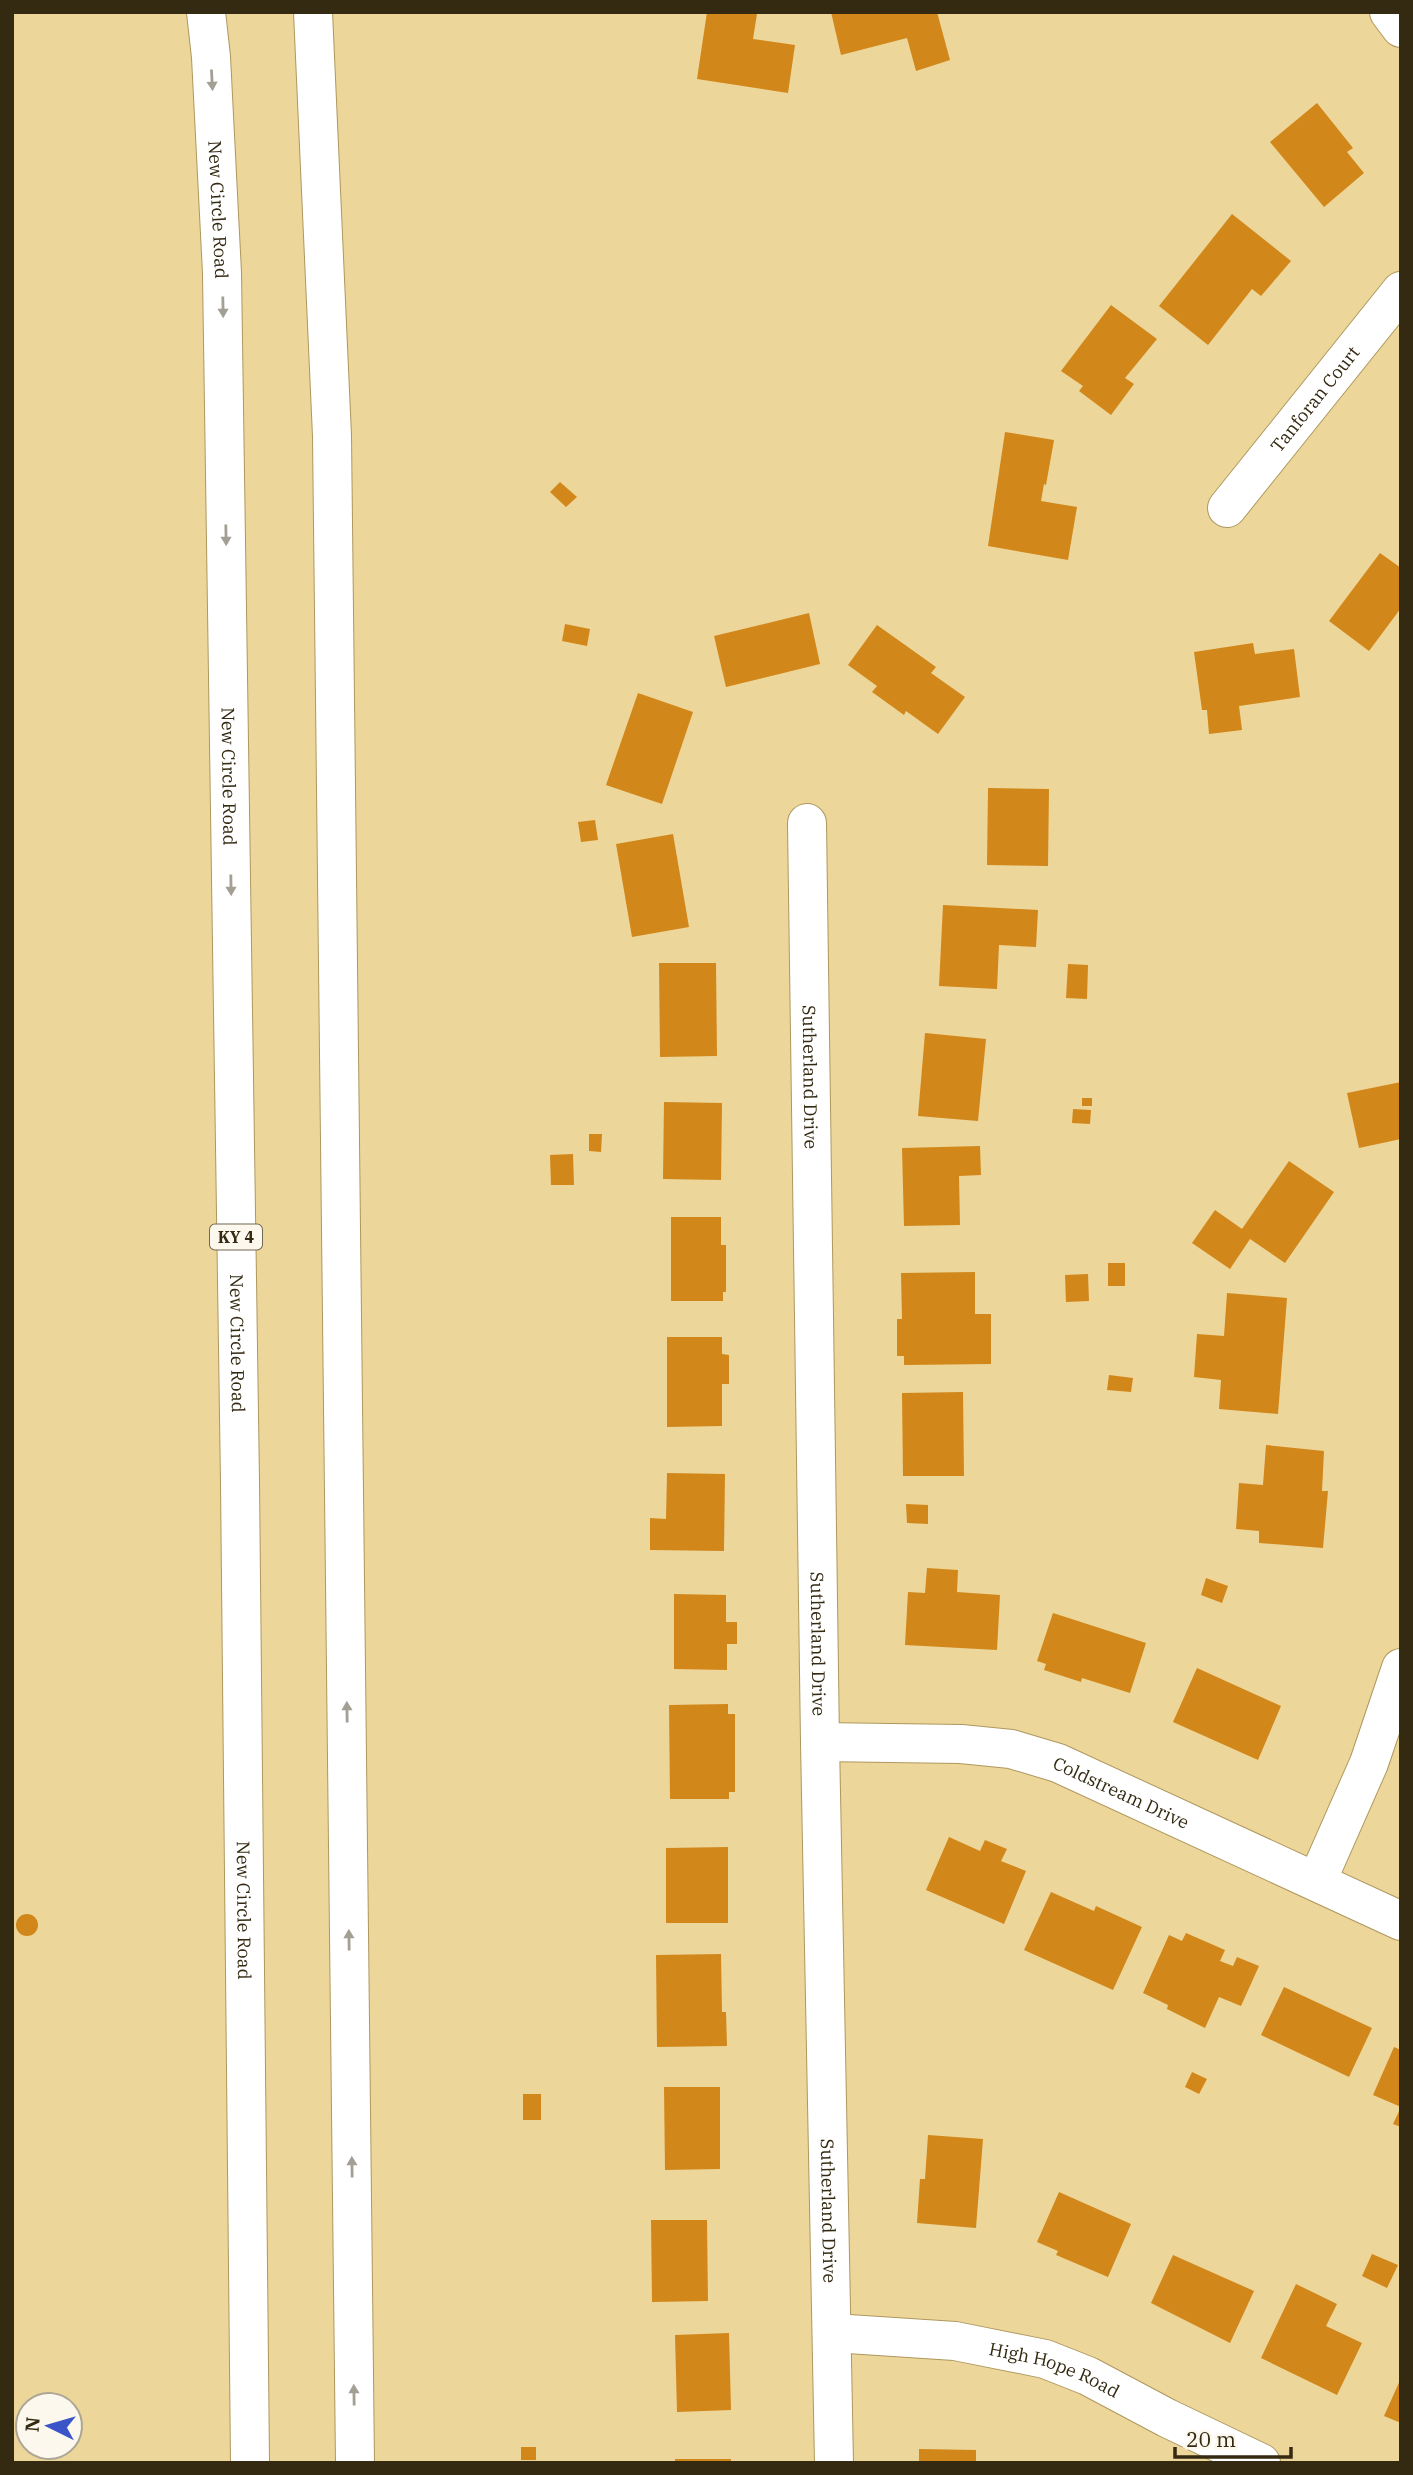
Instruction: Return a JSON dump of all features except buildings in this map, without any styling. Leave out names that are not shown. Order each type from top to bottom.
[{"type":"main road","name":"New Circle Road","points":[[206,12],[211,57],[223,301],[240,1454],[250,2463]]},
{"type":"main road","points":[[313,12],[332,436],[355,2463]]},
{"type":"main road","points":[[1389,12],[1401,28]]},
{"type":"main road","name":"Tanforan Court","points":[[1227,508],[1401,291]]},
{"type":"main road","name":"Sutherland Drive","points":[[807,823],[820,1742],[834,2463]]},
{"type":"main road","points":[[1317,1881],[1369,1763],[1401,1668]]},
{"type":"main road","name":"Coldstream Drive","points":[[820,1742],[961,1744],[1011,1749],[1058,1763],[1401,1921]]},
{"type":"main road","name":"High Hope Road","points":[[832,2333],[955,2341],[1045,2359],[1088,2376],[1261,2463]]}]
